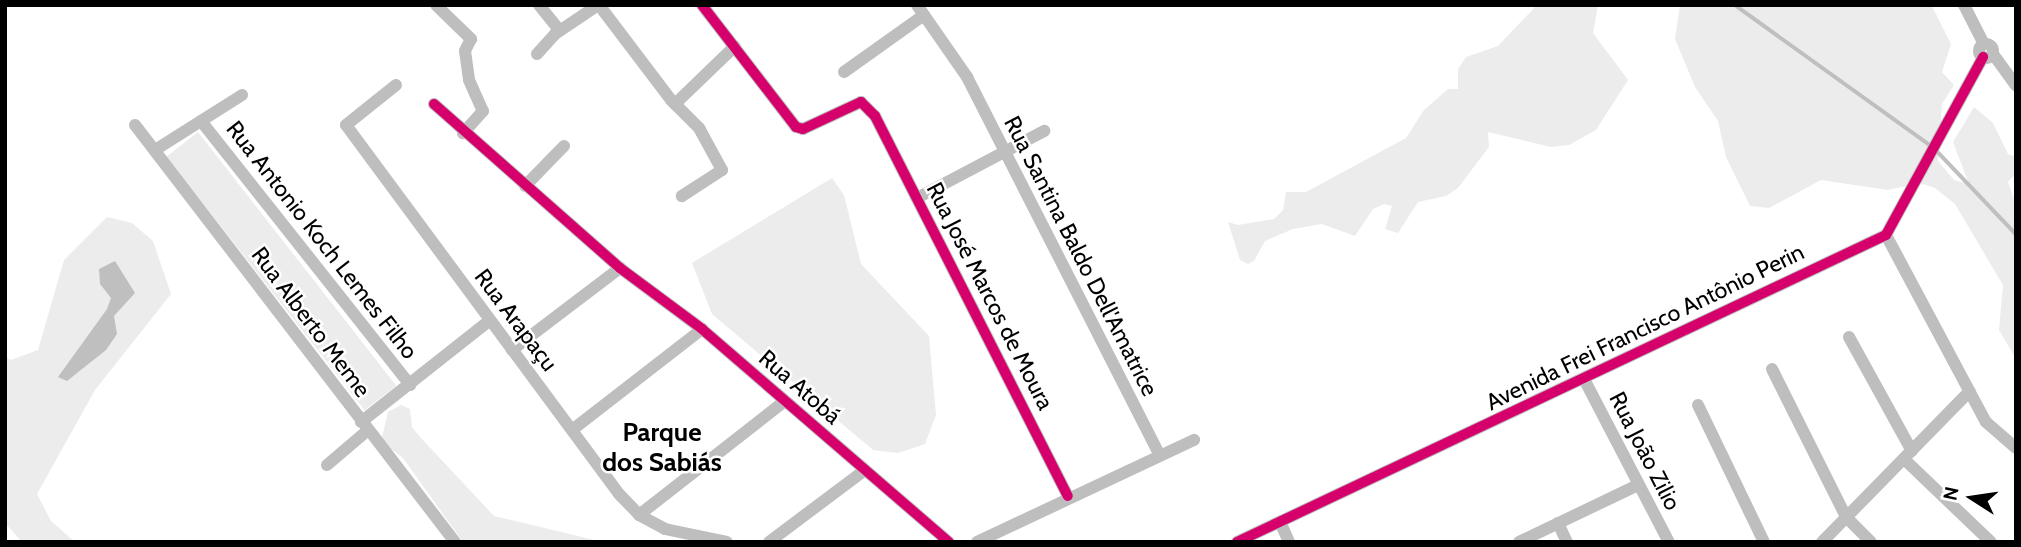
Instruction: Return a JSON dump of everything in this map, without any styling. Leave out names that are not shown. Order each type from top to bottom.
[{"type":"street","points":[[436,5],[471,38],[465,51],[469,80],[483,111],[463,133]]},
{"type":"street","points":[[539,5],[560,31]]},
{"type":"street","points":[[537,54],[560,31],[599,5],[675,104],[699,128],[722,170],[682,196]]},
{"type":"street","points":[[675,104],[735,46],[702,5]]},
{"type":"street","points":[[1964,5],[1987,52],[2016,86]]},
{"type":"street","points":[[844,72],[921,10]]},
{"type":"street","name":"Rua Santina Baldo Dell'Amatrice","points":[[921,10],[967,77],[1159,454]]},
{"type":"street","name":"Rua José Marcos de Moura","points":[[735,46],[796,127],[803,129],[861,102],[875,116],[1068,496]]},
{"type":"street","points":[[1987,52],[1886,235],[1986,422],[2016,448]]},
{"type":"street","name":"Rua Arapaçu","points":[[396,85],[346,125],[489,321],[639,515],[665,529],[727,542]]},
{"type":"street","points":[[155,150],[242,95]]},
{"type":"street","name":"Rua Atobá","points":[[434,104],[463,133],[620,268],[702,330],[949,542]]},
{"type":"street","name":"Rua Antonio Koch Lemes Filho","points":[[201,121],[410,385]]},
{"type":"street","name":"Rua Alberto Meme","points":[[135,125],[455,542]]},
{"type":"street","points":[[917,198],[1044,131]]},
{"type":"street","points":[[526,186],[564,146]]},
{"type":"street","name":"Avenida Frei Francisco Antônio Perin","points":[[1237,542],[1281,524],[1886,235]]},
{"type":"street","points":[[512,350],[620,268]]},
{"type":"street","points":[[327,465],[364,426],[410,385],[489,321]]},
{"type":"street","points":[[572,430],[702,330]]},
{"type":"street","points":[[1849,337],[1908,455],[1991,542]]},
{"type":"street","points":[[1772,369],[1846,517],[1871,542]]},
{"type":"street","name":"Rua João Zilio","points":[[1584,379],[1669,542]]},
{"type":"street","points":[[1822,542],[1970,391]]},
{"type":"street","points":[[639,515],[785,401]]},
{"type":"street","points":[[1698,405],[1764,542]]},
{"type":"street","points":[[977,542],[1001,538],[1068,496],[1194,440]]},
{"type":"street","points":[[769,542],[865,470]]},
{"type":"street","points":[[1519,542],[1638,485]]},
{"type":"street","points":[[1558,523],[1567,542]]},
{"type":"street","points":[[1281,524],[1289,542]]},
{"type":"shaded area","points":[[1537,5],[1598,5],[1593,33],[1628,80],[1596,130],[1569,145],[1551,147],[1488,132],[1489,147],[1458,188],[1446,196],[1418,202],[1398,233],[1385,229],[1392,206],[1384,204],[1373,209],[1355,236],[1322,224],[1293,229],[1265,241],[1254,261],[1248,264],[1240,260],[1228,222],[1238,225],[1274,219],[1283,210],[1286,192],[1306,192],[1406,138],[1424,110],[1448,89],[1458,89],[1458,69],[1466,57],[1498,46]]},
{"type":"shaded area","points":[[1680,5],[1932,6],[1951,44],[1942,72],[1954,85],[1942,104],[1938,161],[1954,180],[1969,184],[1953,142],[1974,107],[1993,123],[2008,154],[2016,157],[2016,173],[2008,182],[2016,205],[2016,359],[1999,330],[2003,285],[1955,204],[1935,188],[1920,183],[1888,190],[1821,180],[1769,208],[1750,206],[1726,157],[1718,121],[1695,87],[1675,39]]},
{"type":"shaded area","points":[[198,132],[396,386],[365,410],[166,157]]},
{"type":"shaded area","points":[[832,178],[844,195],[861,264],[929,336],[936,415],[925,444],[898,453],[873,450],[712,314],[692,263]]},
{"type":"shaded area","points":[[107,217],[132,223],[153,241],[171,294],[95,390],[37,494],[51,521],[75,542],[22,542],[5,523],[5,357],[11,360],[38,350],[64,260]]},
{"type":"shaded area","points":[[115,261],[135,293],[114,316],[117,334],[106,350],[67,381],[58,377],[107,309],[111,298],[100,284],[99,269]]},
{"type":"shaded area","points":[[401,405],[410,409],[412,427],[421,438],[494,516],[603,542],[463,542],[403,458],[381,441],[388,412]]},
{"type":"waterway","points":[[1735,5],[1934,148],[2016,234]]},
{"type":"cycle path","points":[[702,5],[796,127],[803,129],[861,102],[875,116],[1068,496]]},
{"type":"cycle path","points":[[1237,542],[1886,235],[1983,57]]},
{"type":"cycle path","points":[[434,104],[620,268],[702,329],[949,542]]},
{"type":"district","name":"Parque dos Sabiás","points":[[662,448]]}]
